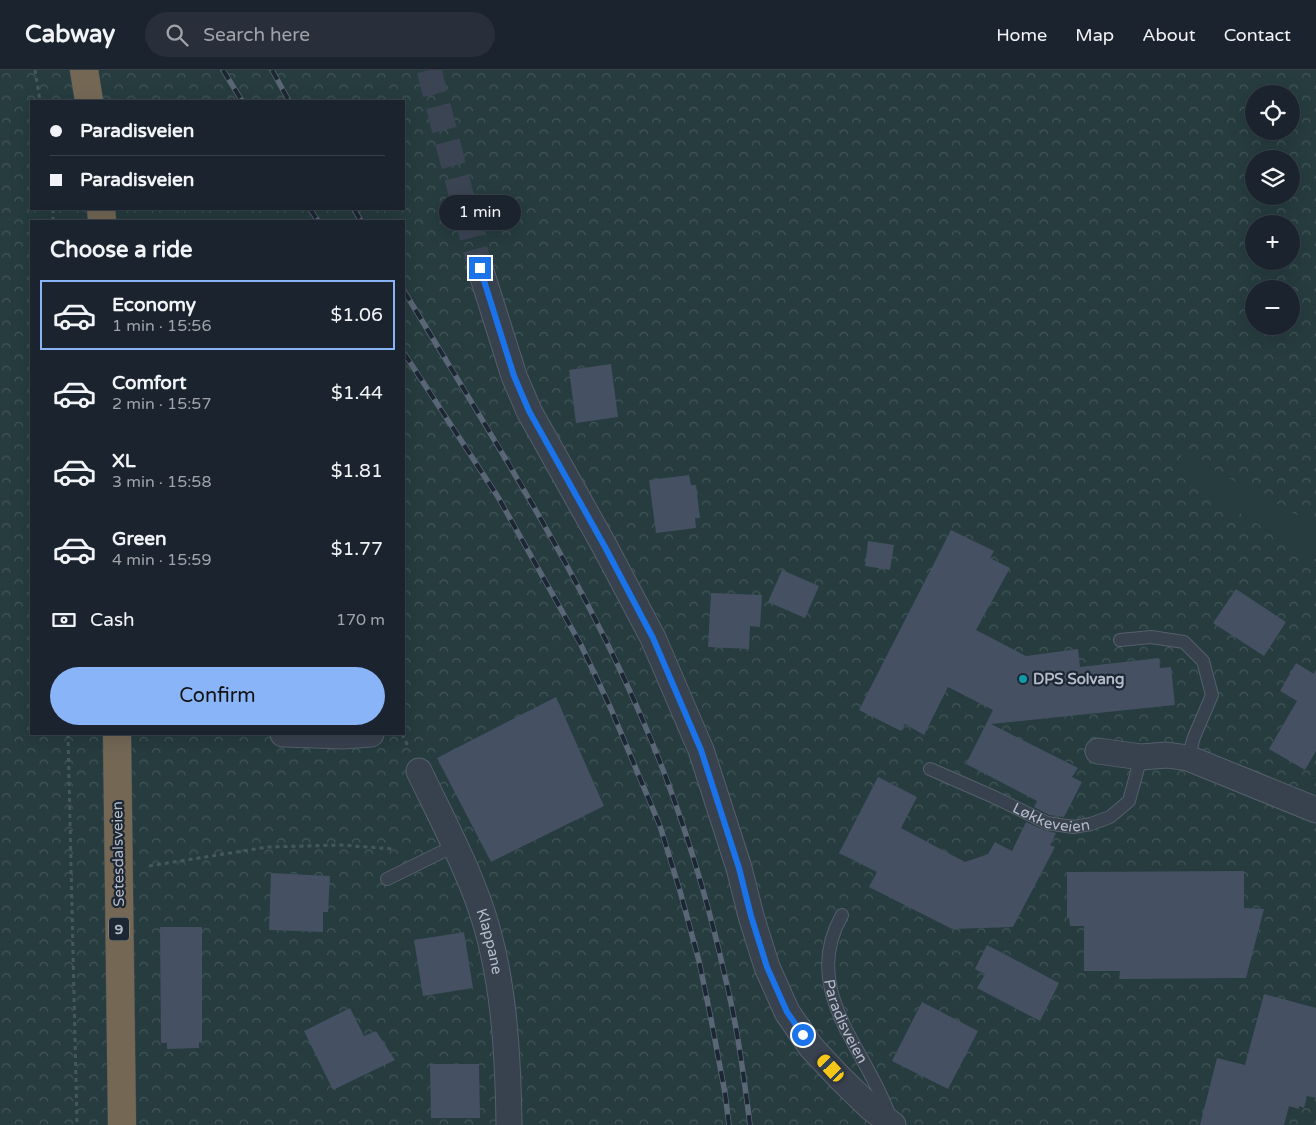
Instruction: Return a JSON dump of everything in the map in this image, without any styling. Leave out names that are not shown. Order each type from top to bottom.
[{"type":"highway","points":[[84,70],[89,100]]},
{"type":"highway","name":"Setesdalsveien","points":[[117,735],[122,1125]]},
{"type":"street","name":"Paradisveien","points":[[480,268],[514,376],[529,411],[610,556],[653,638],[701,750],[739,868],[751,916],[767,967],[787,1012],[811,1047],[871,1108],[893,1124]]},
{"type":"street","points":[[314,735],[357,735]]},
{"type":"street","points":[[1098,751],[1141,757],[1167,755],[1188,758],[1316,810]]},
{"type":"street","name":"Klappane","points":[[419,771],[479,903],[492,948],[501,1000],[509,1125]]},
{"type":"lane","points":[[1120,640],[1151,637],[1184,642],[1203,661],[1212,695],[1194,737],[1188,758]]},
{"type":"lane","name":"Løkkeveien","points":[[930,770],[994,797],[1047,823],[1073,827],[1091,824],[1110,817],[1129,800],[1141,757]]},
{"type":"lane","points":[[387,879],[454,846]]},
{"type":"lane","name":"Paradisveien","points":[[842,916],[829,944],[828,969],[830,990],[854,1047],[872,1075],[893,1124]]},
{"type":"path","points":[[35,70],[40,100]]},
{"type":"path","points":[[68,735],[78,1125]]},
{"type":"path","points":[[118,870],[164,865],[268,847],[340,845],[404,850],[418,864]]},
{"type":"green space","points":[[0,70],[1316,70],[1316,1125],[0,1125]]},
{"type":"green space","points":[[1183,453],[1316,525],[1316,559],[1172,472]]},
{"type":"building","points":[[611,364],[618,417],[576,423],[569,370]]},
{"type":"building","points":[[689,475],[691,485],[696,485],[700,518],[695,518],[696,528],[656,533],[649,480]]},
{"type":"building","name":"DPS Solvang","points":[[951,530],[994,551],[990,558],[1010,568],[976,630],[1026,656],[1078,649],[1080,667],[1159,658],[1160,668],[1171,667],[1175,705],[991,724],[1078,768],[1072,777],[1082,782],[1064,817],[1049,815],[1034,807],[1037,801],[966,764],[993,710],[948,687],[924,735],[905,724],[901,731],[859,710]]},
{"type":"building","points":[[868,541],[894,545],[890,570],[865,566]]},
{"type":"building","points":[[782,570],[819,586],[805,618],[768,602]]},
{"type":"building","points":[[1236,589],[1286,622],[1264,656],[1213,623]]},
{"type":"building","points":[[711,593],[762,595],[760,627],[750,626],[749,649],[708,647]]},
{"type":"building","points":[[1296,663],[1314,674],[1316,670],[1316,751],[1305,770],[1269,749],[1297,701],[1280,691]]},
{"type":"building","points":[[556,697],[604,806],[491,862],[437,758]]},
{"type":"building","points":[[878,777],[917,797],[901,828],[965,862],[988,854],[995,842],[1012,851],[1026,822],[1056,833],[1050,845],[1055,847],[1013,927],[952,929],[869,887],[877,872],[839,853]]},
{"type":"building","points":[[1244,871],[1244,908],[1264,909],[1246,978],[1119,979],[1120,971],[1084,971],[1084,926],[1070,926],[1069,917],[1067,917],[1067,872]]},
{"type":"building","points":[[271,873],[330,876],[328,912],[323,912],[323,932],[269,930]]},
{"type":"building","points":[[160,927],[202,927],[202,1043],[199,1042],[199,1048],[167,1049],[167,1043],[161,1043]]},
{"type":"building","points":[[464,932],[473,988],[423,996],[414,940]]},
{"type":"building","points":[[987,945],[1059,983],[1040,1021],[977,988],[985,974],[975,969]]},
{"type":"building","points":[[1264,994],[1316,1008],[1316,1098],[1307,1096],[1304,1108],[1299,1106],[1299,1109],[1289,1106],[1284,1125],[1200,1125],[1217,1058],[1245,1065]]},
{"type":"building","points":[[922,1002],[978,1031],[948,1089],[892,1061]]},
{"type":"building","points":[[350,1008],[364,1036],[376,1031],[395,1060],[333,1090],[304,1031]]},
{"type":"building","points":[[430,1064],[479,1064],[480,1118],[431,1118]]},
{"type":"tunnel","points":[[429,70],[480,268]]},
{"type":"railway","points":[[223,70],[241,100]]},
{"type":"railway","points":[[272,70],[288,100]]},
{"type":"railway","points":[[311,210],[317,220]]},
{"type":"railway","points":[[355,210],[360,220]]},
{"type":"railway","points":[[405,293],[548,531],[613,655],[642,718],[677,808],[708,908],[734,1020],[750,1125]]},
{"type":"railway","points":[[405,355],[498,497],[581,645],[611,709],[660,826],[680,891],[699,961],[725,1093],[729,1125]]},
{"type":"place","name":"DPS Solvang","points":[[1023,679]]},
{"type":"route","points":[[480,268],[492,312],[514,376],[529,411],[605,547],[653,638],[701,750],[739,868],[751,916],[767,967],[787,1012],[803,1035]]}]
